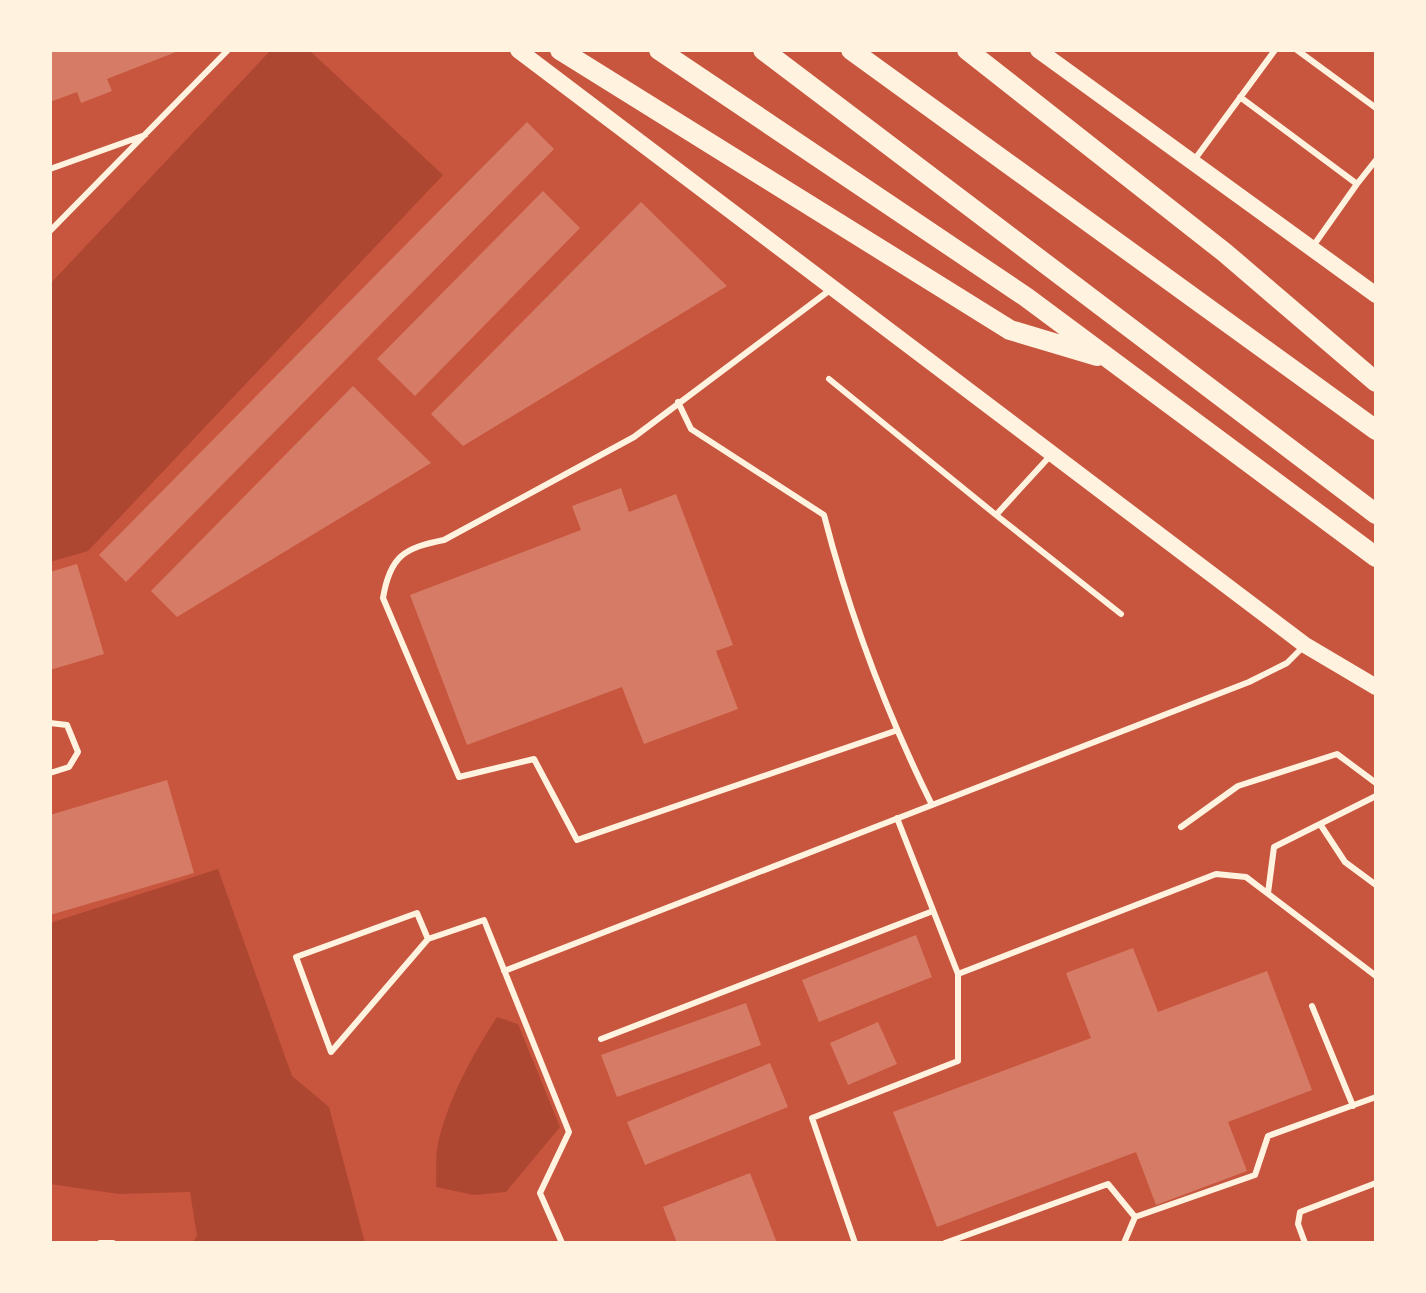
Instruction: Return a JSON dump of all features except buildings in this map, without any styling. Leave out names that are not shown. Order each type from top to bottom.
[{"type":"highway","points":[[560,50],[1010,330],[1112,360]]},
{"type":"highway","points":[[659,50],[1026,297],[1376,557]]},
{"type":"highway","points":[[763,50],[1376,514]]},
{"type":"highway","points":[[851,50],[1376,430]]},
{"type":"highway","points":[[967,50],[1224,252],[1376,382]]},
{"type":"main road","points":[[518,50],[1305,645],[1376,687]]},
{"type":"main road","points":[[1038,50],[1376,295]]},
{"type":"lane","points":[[50,231],[228,50]]},
{"type":"lane","points":[[1192,162],[1275,50]]},
{"type":"lane","points":[[1297,50],[1376,108]]},
{"type":"lane","points":[[1240,97],[1357,184]]},
{"type":"lane","points":[[50,169],[149,133]]},
{"type":"lane","points":[[1311,249],[1376,160]]},
{"type":"lane","points":[[833,288],[620,445],[444,540],[413,546],[387,571],[383,598],[459,777],[534,759],[577,840],[895,731]]},
{"type":"lane","points":[[829,379],[1121,614]]},
{"type":"lane","points":[[678,402],[691,429],[824,515],[844,593],[895,731],[932,805]]},
{"type":"lane","points":[[996,515],[1052,454]]},
{"type":"lane","points":[[504,971],[1249,682],[1287,663],[1305,645]]},
{"type":"lane","points":[[50,723],[67,725],[78,752],[69,767],[50,773]]},
{"type":"lane","points":[[1181,827],[1238,786],[1337,754],[1376,783]]},
{"type":"lane","points":[[1268,893],[1274,847],[1376,796]]},
{"type":"lane","points":[[855,1243],[812,1118],[958,1061],[958,974],[897,818]]},
{"type":"lane","points":[[1320,824],[1345,862],[1376,885]]},
{"type":"lane","points":[[958,974],[1216,874],[1246,877],[1376,976]]},
{"type":"lane","points":[[601,1039],[933,911]]},
{"type":"lane","points":[[428,939],[417,913],[296,957],[331,1052],[428,939],[484,920],[569,1132],[540,1193],[562,1243]]},
{"type":"lane","points":[[1312,1006],[1353,1106]]},
{"type":"lane","points":[[1124,1243],[1135,1217],[1255,1175],[1268,1136],[1376,1097]]},
{"type":"lane","points":[[1305,1243],[1298,1224],[1300,1212],[1376,1183]]},
{"type":"lane","points":[[945,1243],[1108,1184],[1135,1217]]},
{"type":"lane","points":[[100,1243],[113,1243]]},
{"type":"shaded area","points":[[271,50],[309,50],[443,175],[88,551],[50,562],[50,284]]},
{"type":"shaded area","points":[[218,869],[292,1076],[329,1107],[365,1243],[192,1243],[197,1236],[190,1192],[119,1194],[50,1184],[50,923]]},
{"type":"shaded area","points":[[497,1017],[518,1024],[560,1127],[506,1192],[474,1195],[436,1187],[437,1148],[442,1126],[470,1062]]}]
